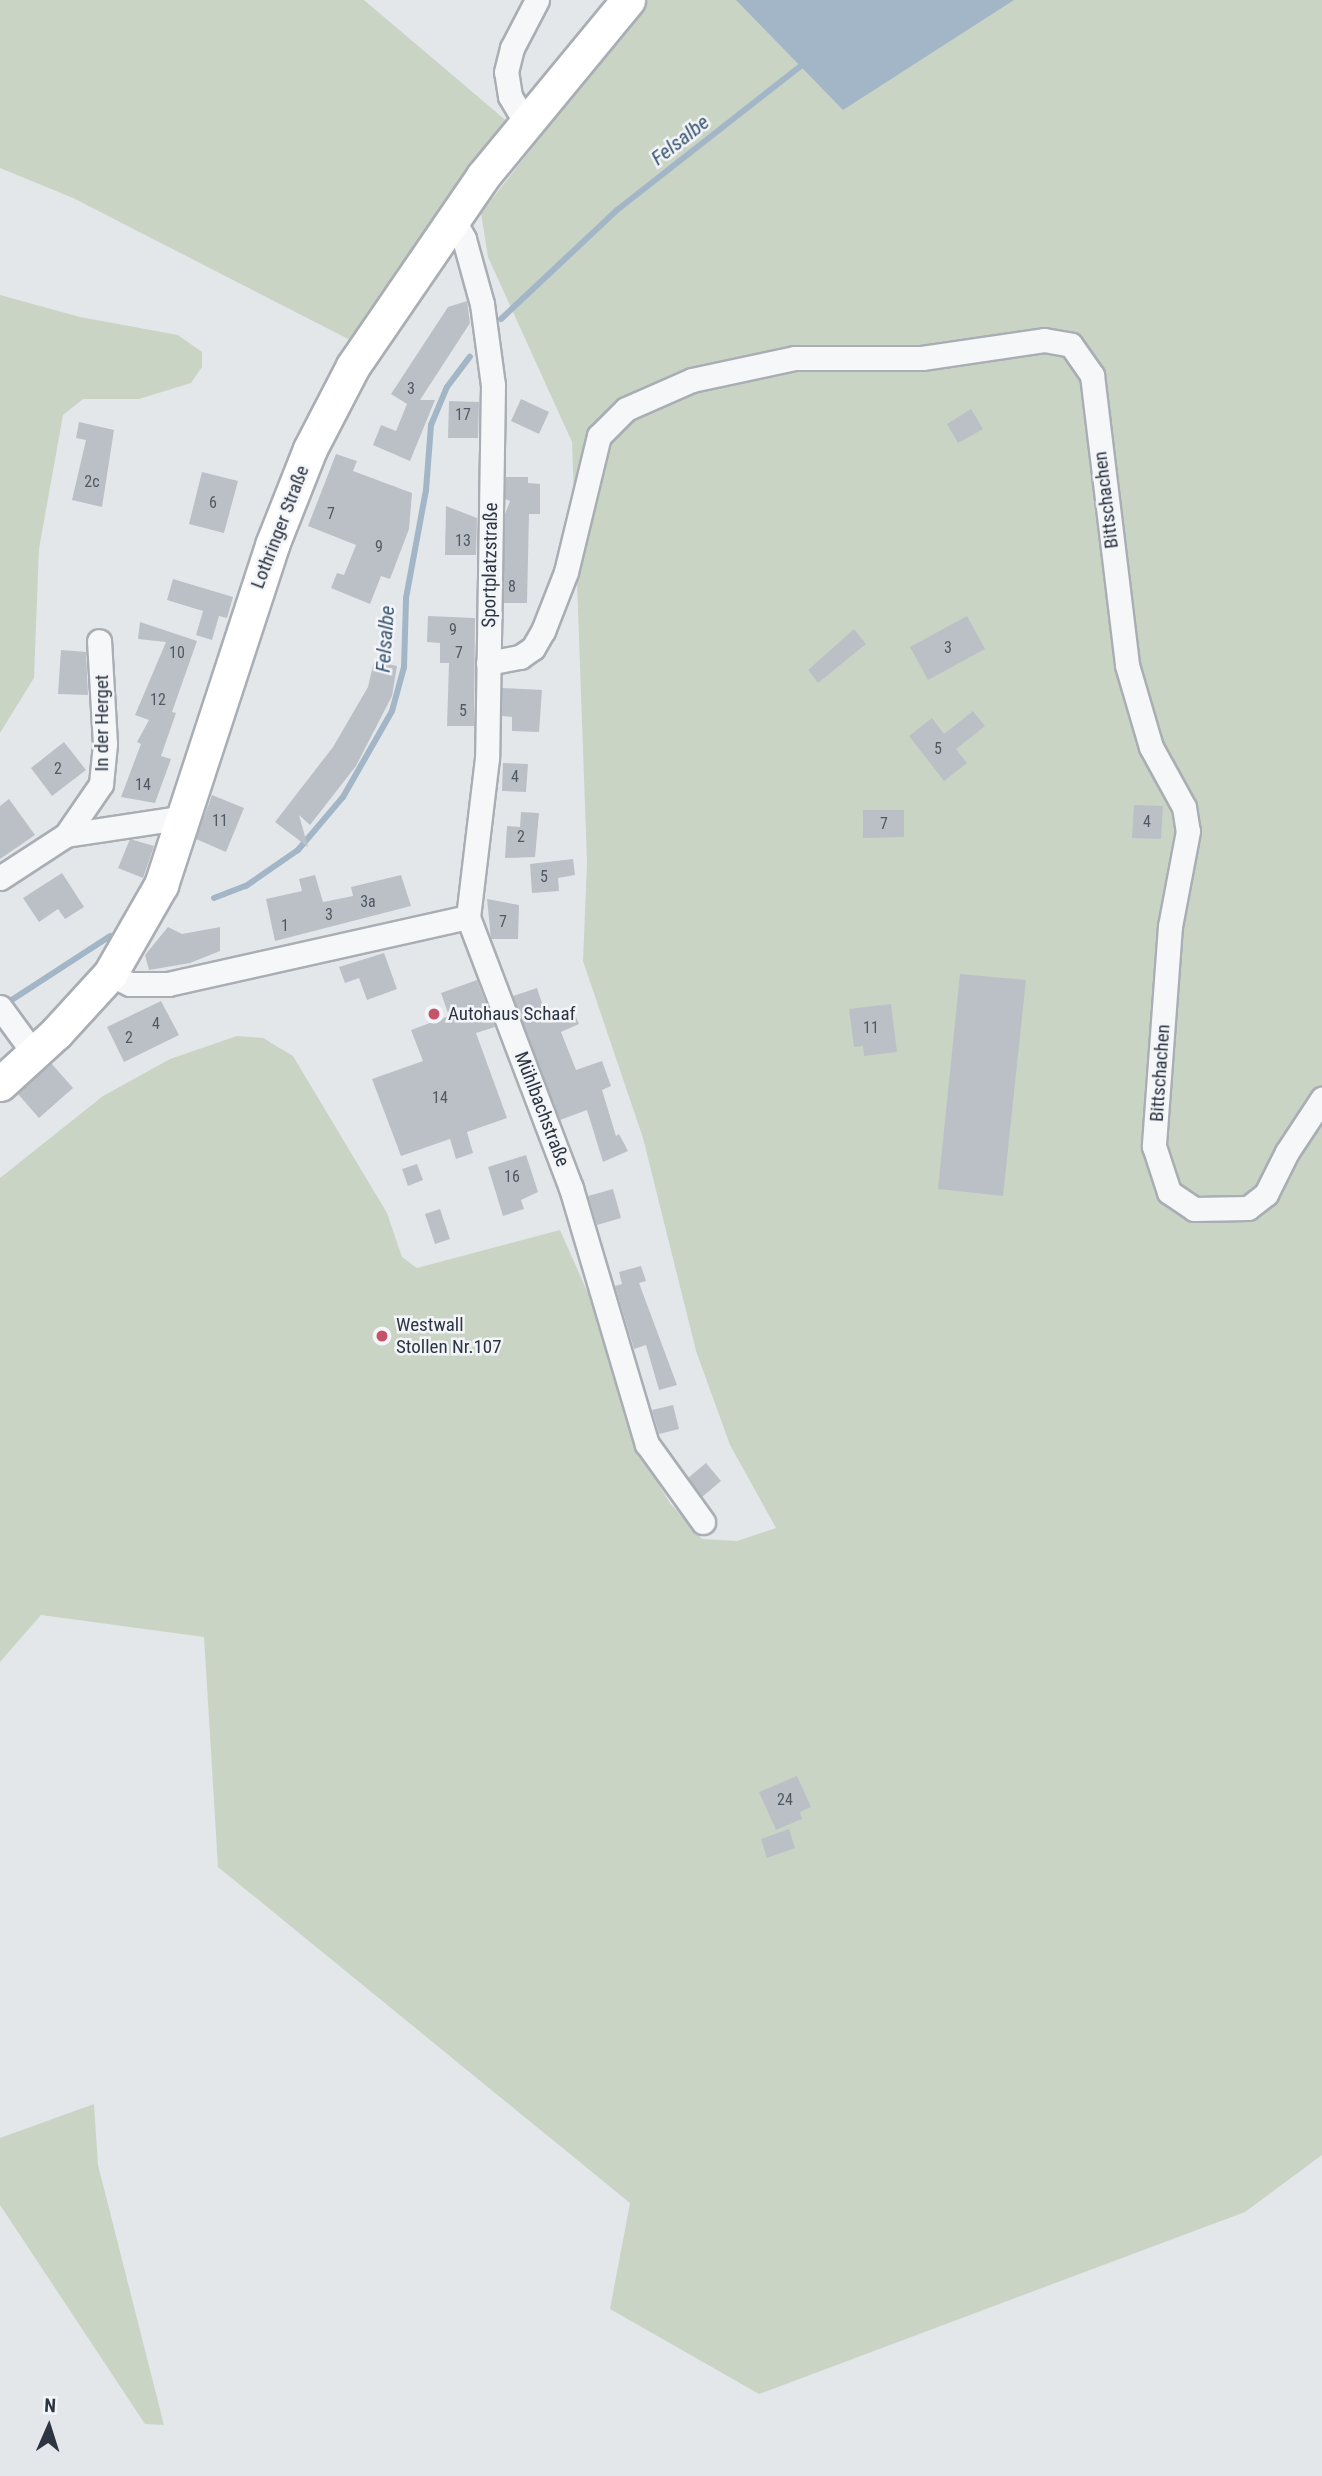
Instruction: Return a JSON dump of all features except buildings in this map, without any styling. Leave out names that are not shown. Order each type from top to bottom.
[{"type":"main road","name":"Lothringer Straße","points":[[0,1084],[34,1055],[110,974],[161,885],[248,614],[310,449],[359,356],[452,217],[526,122],[628,0]]},
{"type":"street","points":[[526,122],[510,96],[506,72],[512,48],[537,0]]},
{"type":"street","name":"Sportplatzstraße","points":[[452,217],[474,270],[492,366],[485,802],[468,917]]},
{"type":"street","name":"Bittschachen","points":[[488,663],[520,657],[533,649],[544,631],[566,572],[599,436],[626,409],[692,380],[795,358],[922,358],[1044,341],[1072,345],[1092,375],[1127,665],[1151,747],[1184,807],[1188,831],[1170,926],[1154,1146],[1169,1192],[1194,1209],[1248,1209],[1266,1194],[1287,1152],[1322,1098]]},
{"type":"street","name":"In der Herget","points":[[0,878],[66,835],[101,784],[105,744],[99,641]]},
{"type":"street","name":"In der Herget","points":[[66,835],[185,817]]},
{"type":"street","points":[[110,974],[130,984],[168,984],[468,917]]},
{"type":"street","name":"Mühlbachstraße","points":[[468,917],[572,1188],[647,1444],[703,1522]]},
{"type":"street","points":[[0,1007],[34,1055]]},
{"type":"green space","points":[[0,0],[364,0],[509,123],[350,340],[73,198],[0,168]]},
{"type":"green space","points":[[648,0],[1322,0],[1322,2155],[1245,2212],[759,2394],[610,2309],[630,2203],[218,1867],[204,1637],[41,1615],[0,1662],[0,1178],[103,1096],[170,1059],[237,1036],[263,1038],[293,1056],[387,1213],[402,1257],[417,1268],[560,1230],[595,1309],[641,1455],[670,1503],[702,1539],[737,1541],[776,1528],[730,1445],[696,1351],[643,1138],[583,961],[587,862],[572,442],[488,257],[481,213]]},
{"type":"green space","points":[[0,295],[80,317],[178,335],[202,352],[202,367],[191,383],[139,399],[83,399],[63,415],[39,549],[34,678],[0,733]]},
{"type":"green space","points":[[94,2104],[98,2165],[164,2425],[145,2424],[0,2205],[0,2138]]},
{"type":"water","points":[[736,0],[1014,0],[843,110]]},
{"type":"waterway","name":"Felsalbe","points":[[501,319],[617,210],[807,61]]},
{"type":"waterway","name":"Felsalbe","points":[[214,898],[246,886],[298,850],[343,797],[392,711],[404,667],[406,598],[426,490],[431,425],[447,387],[470,357]]},
{"type":"waterway","name":"Felsalbe","points":[[7,1003],[110,936]]},
{"type":"place","name":"Autohaus Schaaf","points":[[434,1014]]},
{"type":"place","name":"Westwall Stollen Nr.107","points":[[382,1336]]}]
